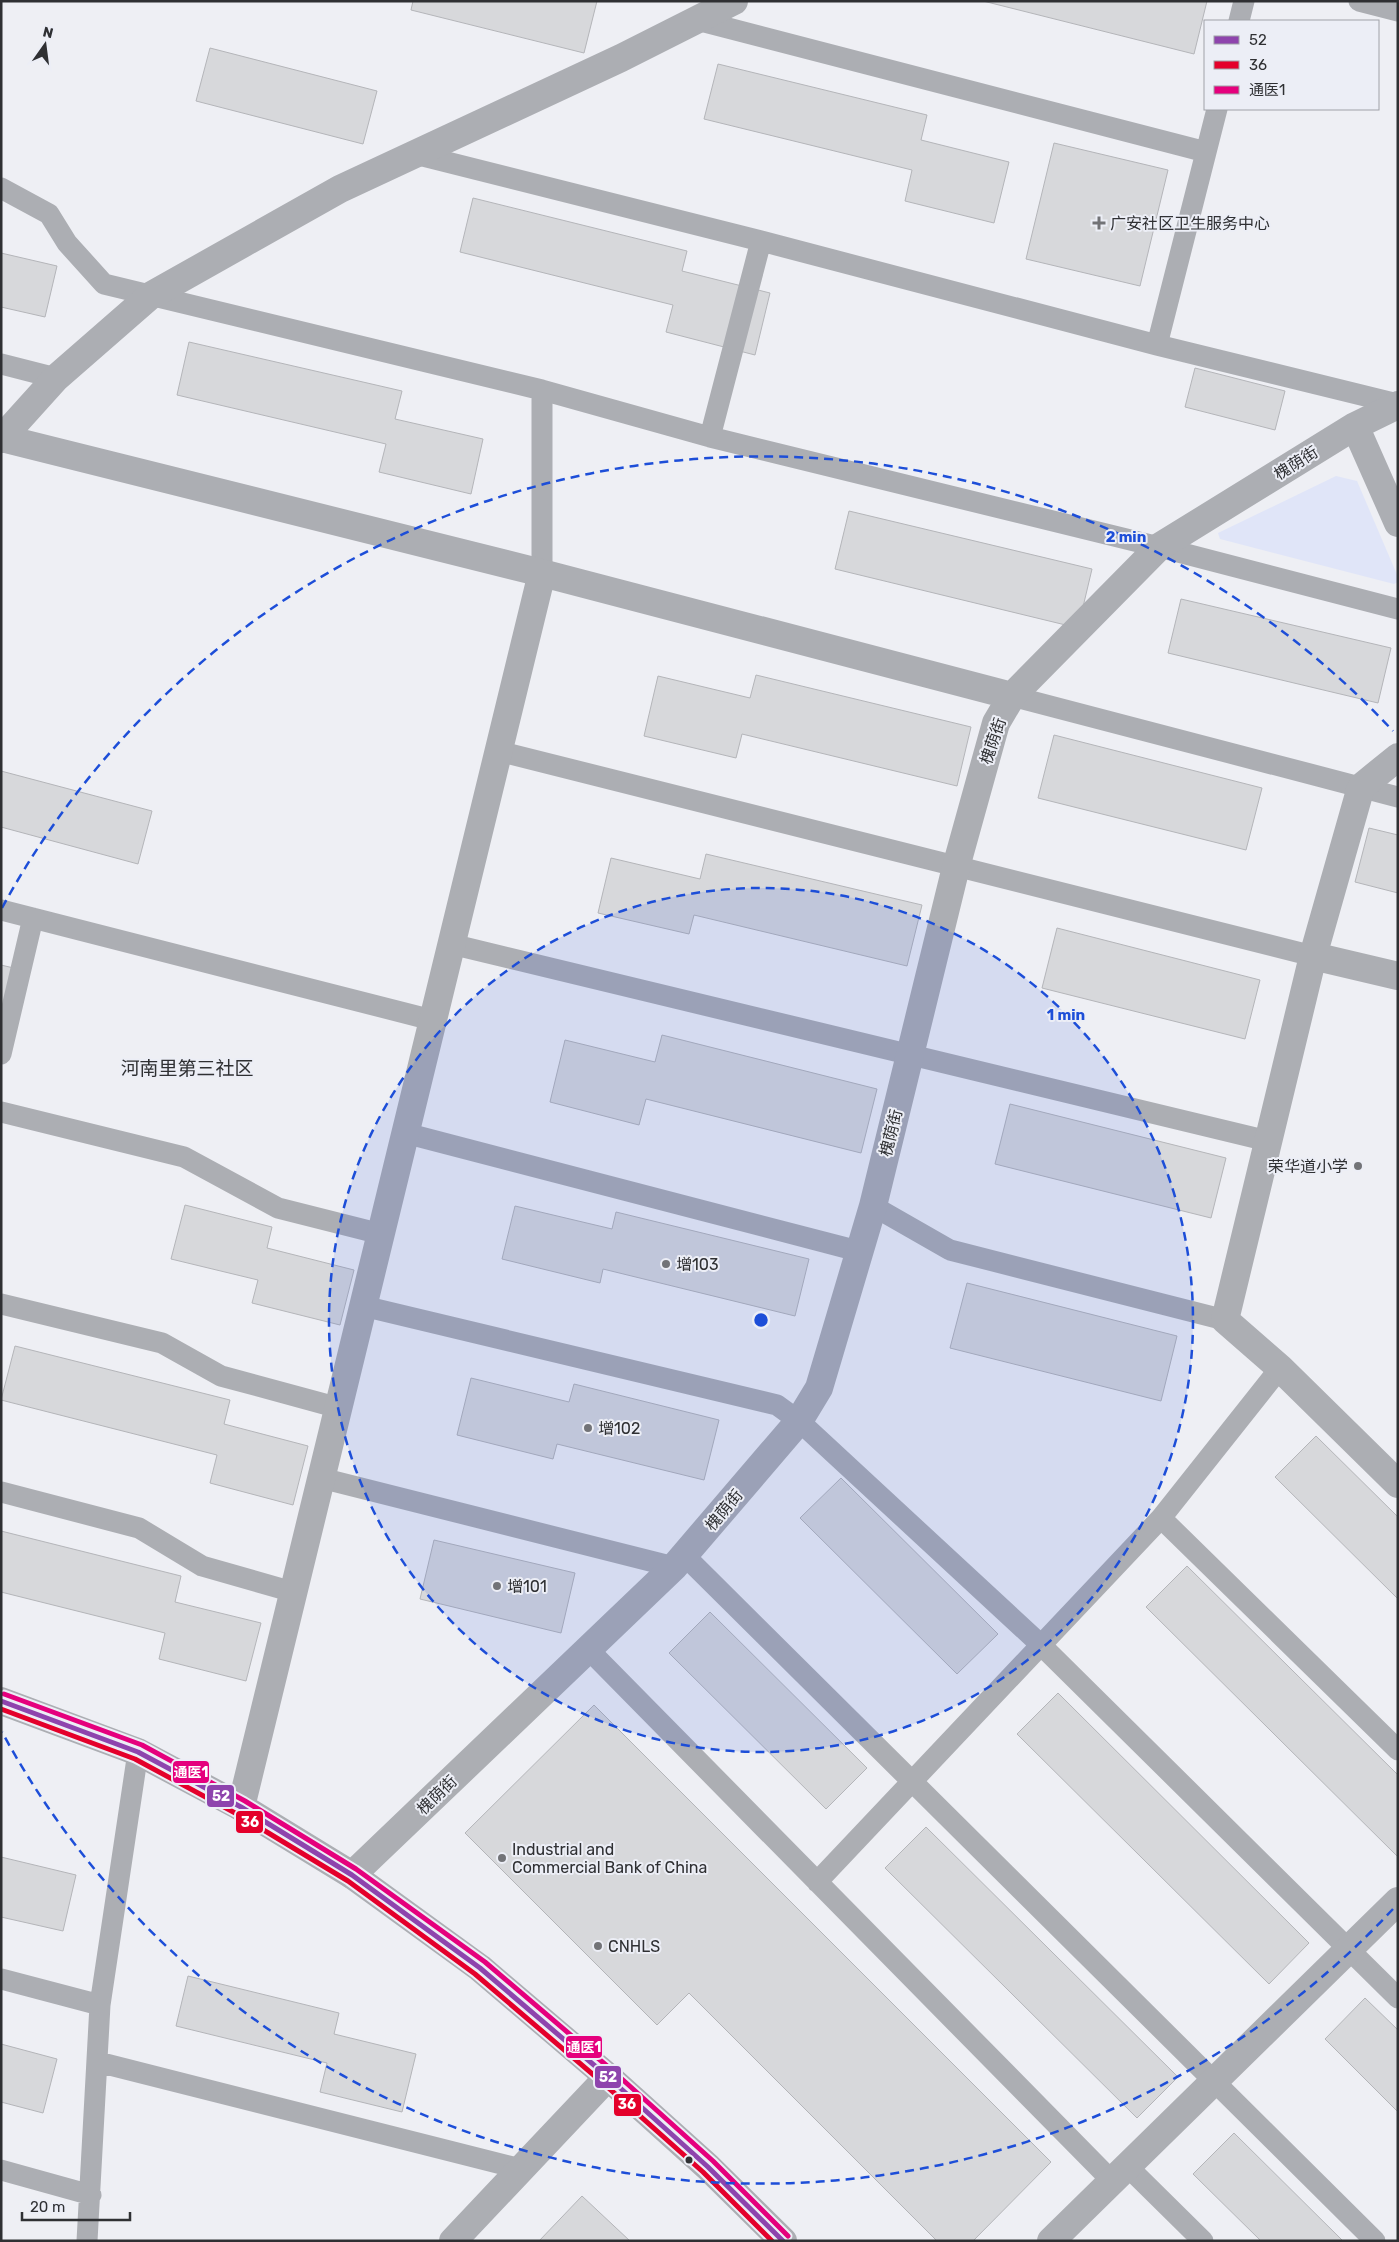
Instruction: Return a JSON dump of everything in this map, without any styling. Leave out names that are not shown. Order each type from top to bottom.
[{"type":"street","points":[[731,2],[620,58],[340,189],[150,296],[56,378],[2,438],[542,573],[1012,696]]},
{"type":"street","name":"槐荫街","points":[[352,1875],[680,1562],[799,1421],[819,1388],[858,1251],[873,1206],[956,867],[996,723],[1012,696],[1159,547],[1355,426],[1398,404]]},
{"type":"street","points":[[1355,426],[1398,523]]},
{"type":"street","points":[[241,1806],[542,573]]},
{"type":"street","points":[[1398,757],[1361,787],[1313,956],[1225,1320],[1280,1368],[1398,1484]]},
{"type":"street","points":[[1313,956],[1398,976]]},
{"type":"street","points":[[1,1701],[138,1752],[241,1806],[352,1875],[480,1968],[608,2077],[708,2167],[783,2241]]},
{"type":"street","points":[[1051,2241],[1398,1901]]},
{"type":"street","points":[[453,2241],[608,2077]]},
{"type":"lane","points":[[1239,20],[1244,1]]},
{"type":"lane","points":[[1359,1],[1398,11]]},
{"type":"lane","points":[[697,20],[1206,152]]},
{"type":"lane","points":[[1157,346],[1217,110]]},
{"type":"lane","points":[[415,154],[761,241],[1157,346],[1398,404]]},
{"type":"lane","points":[[1,188],[49,214],[67,244],[104,284],[542,390],[710,437],[1159,547],[1398,609]]},
{"type":"lane","points":[[710,437],[761,241]]},
{"type":"lane","points":[[1,364],[56,378]]},
{"type":"lane","points":[[542,390],[542,573]]},
{"type":"lane","points":[[1012,696],[1398,797]]},
{"type":"lane","points":[[498,751],[1313,956]]},
{"type":"lane","points":[[1,910],[432,1020]]},
{"type":"lane","points":[[1,1054],[33,918]]},
{"type":"lane","points":[[451,944],[1268,1141]]},
{"type":"lane","points":[[1,1112],[184,1157],[278,1208],[381,1234]]},
{"type":"lane","points":[[405,1133],[858,1251]]},
{"type":"lane","points":[[873,1206],[950,1250],[1225,1320]]},
{"type":"lane","points":[[1,1304],[162,1343],[221,1376],[338,1408]]},
{"type":"lane","points":[[363,1306],[777,1405],[799,1421],[1040,1644],[1398,1998]]},
{"type":"lane","points":[[817,1882],[1161,1518],[1280,1368]]},
{"type":"lane","points":[[321,1478],[680,1562],[912,1781],[1374,2241]]},
{"type":"lane","points":[[1,1492],[139,1528],[202,1566],[294,1592]]},
{"type":"lane","points":[[1161,1518],[1398,1750]]},
{"type":"lane","points":[[589,1650],[817,1882],[1119,2174],[1203,2241]]},
{"type":"lane","points":[[87,2241],[100,2005],[138,1752]]},
{"type":"lane","points":[[1,1979],[100,2005]]},
{"type":"lane","points":[[98,2062],[521,2169]]},
{"type":"lane","points":[[1,2170],[91,2195]]},
{"type":"shaded area","points":[[1336,476],[1357,481],[1398,577],[1398,582],[1394,584],[1220,539],[1218,533]]},
{"type":"building","points":[[413,1],[597,1],[584,53],[411,10]]},
{"type":"building","points":[[983,1],[1207,1],[1194,54]]},
{"type":"building","points":[[210,48],[377,91],[363,144],[196,101]]},
{"type":"building","points":[[718,64],[927,115],[921,140],[1009,162],[994,223],[905,201],[912,170],[704,119]]},
{"type":"building","name":"广安社区卫生服务中心","points":[[1054,143],[1168,170],[1140,286],[1026,259]]},
{"type":"building","points":[[473,198],[687,251],[682,271],[770,293],[755,355],[666,332],[673,305],[460,252]]},
{"type":"building","points":[[1,253],[57,266],[45,317],[1,307]]},
{"type":"building","points":[[189,342],[402,391],[395,419],[483,439],[471,494],[379,472],[386,444],[177,395]]},
{"type":"building","points":[[1195,368],[1285,391],[1275,430],[1185,407]]},
{"type":"building","points":[[849,511],[1092,569],[1078,628],[835,569]]},
{"type":"building","points":[[1181,599],[1391,648],[1378,703],[1168,653]]},
{"type":"building","points":[[756,675],[971,727],[957,786],[742,734],[736,758],[644,736],[658,676],[750,698]]},
{"type":"building","points":[[1054,735],[1262,788],[1246,850],[1038,798]]},
{"type":"building","points":[[1,771],[152,811],[138,864],[1,827]]},
{"type":"building","points":[[1369,828],[1398,835],[1398,893],[1355,882]]},
{"type":"building","points":[[706,854],[922,905],[907,966],[694,915],[689,934],[598,913],[611,858],[700,879]]},
{"type":"building","points":[[1057,928],[1260,980],[1245,1039],[1042,988]]},
{"type":"building","points":[[1,965],[22,970],[1,1023]]},
{"type":"building","points":[[662,1035],[877,1089],[861,1153],[646,1099],[639,1125],[550,1102],[565,1040],[655,1062]]},
{"type":"building","points":[[1010,1104],[1226,1158],[1211,1218],[995,1164]]},
{"type":"building","points":[[185,1205],[272,1227],[267,1248],[354,1270],[340,1325],[252,1303],[258,1280],[171,1259]]},
{"type":"building","name":"增103","points":[[515,1206],[612,1229],[616,1212],[809,1259],[795,1316],[603,1269],[600,1283],[502,1259]]},
{"type":"building","points":[[967,1283],[1177,1336],[1161,1401],[950,1348]]},
{"type":"building","points":[[15,1346],[230,1400],[224,1424],[308,1446],[293,1505],[210,1483],[217,1455],[1,1400]]},
{"type":"building","name":"增102","points":[[471,1378],[569,1402],[574,1384],[719,1420],[704,1480],[557,1444],[553,1459],[457,1435]]},
{"type":"building","points":[[1316,1436],[1398,1517],[1398,1599],[1275,1477]]},
{"type":"building","points":[[841,1478],[998,1634],[957,1674],[800,1518]]},
{"type":"building","points":[[1,1531],[181,1576],[175,1602],[261,1623],[246,1681],[159,1659],[165,1633],[1,1592]]},
{"type":"building","name":"增101","points":[[434,1540],[575,1573],[561,1633],[420,1599]]},
{"type":"building","points":[[1187,1566],[1398,1775],[1398,1857],[1146,1607]]},
{"type":"building","points":[[710,1612],[867,1768],[826,1809],[669,1653]]},
{"type":"building","points":[[1058,1693],[1309,1943],[1269,1984],[1017,1734]]},
{"type":"building","points":[[594,1705],[1051,2162],[973,2241],[937,2241],[689,1993],[657,2025],[465,1833]]},
{"type":"building","points":[[926,1827],[1178,2077],[1137,2118],[885,1868]]},
{"type":"building","points":[[1,1857],[76,1875],[63,1931],[1,1917]]},
{"type":"building","points":[[188,1976],[339,2013],[334,2034],[416,2054],[402,2112],[320,2092],[327,2063],[176,2026]]},
{"type":"building","points":[[1365,1998],[1398,2030],[1398,2112],[1325,2039]]},
{"type":"building","points":[[1,2044],[57,2059],[43,2113],[1,2102]]},
{"type":"building","points":[[1234,2133],[1343,2241],[1261,2241],[1193,2174]]},
{"type":"building","points":[[582,2196],[630,2241],[539,2241]]},
{"type":"transit line","name":"通医1","points":[[4,1694],[142,1745],[245,1801],[356,1869],[485,1962],[613,2071],[713,2161],[788,2236]]},
{"type":"transit line","name":"52","points":[[1,1701],[138,1752],[241,1807],[352,1875],[480,1968],[608,2077],[708,2167],[783,2241]]},
{"type":"transit line","name":"36","points":[[1,1709],[135,1759],[237,1814],[348,1881],[475,1974],[603,2083],[703,2172],[772,2241]]},
{"type":"place","name":"广安社区卫生服务中心","points":[[1099,223]]},
{"type":"place","name":"荣华道小学","points":[[1358,1166]]},
{"type":"place","name":"增103","points":[[666,1264]]},
{"type":"place","name":"增102","points":[[588,1428]]},
{"type":"place","name":"增101","points":[[497,1586]]},
{"type":"place","name":"Industrial and Commercial Bank of China","points":[[502,1858]]},
{"type":"place","name":"CNHLS","points":[[598,1946]]},
{"type":"district","name":"河南里第三社区","points":[[187,1068]]}]
